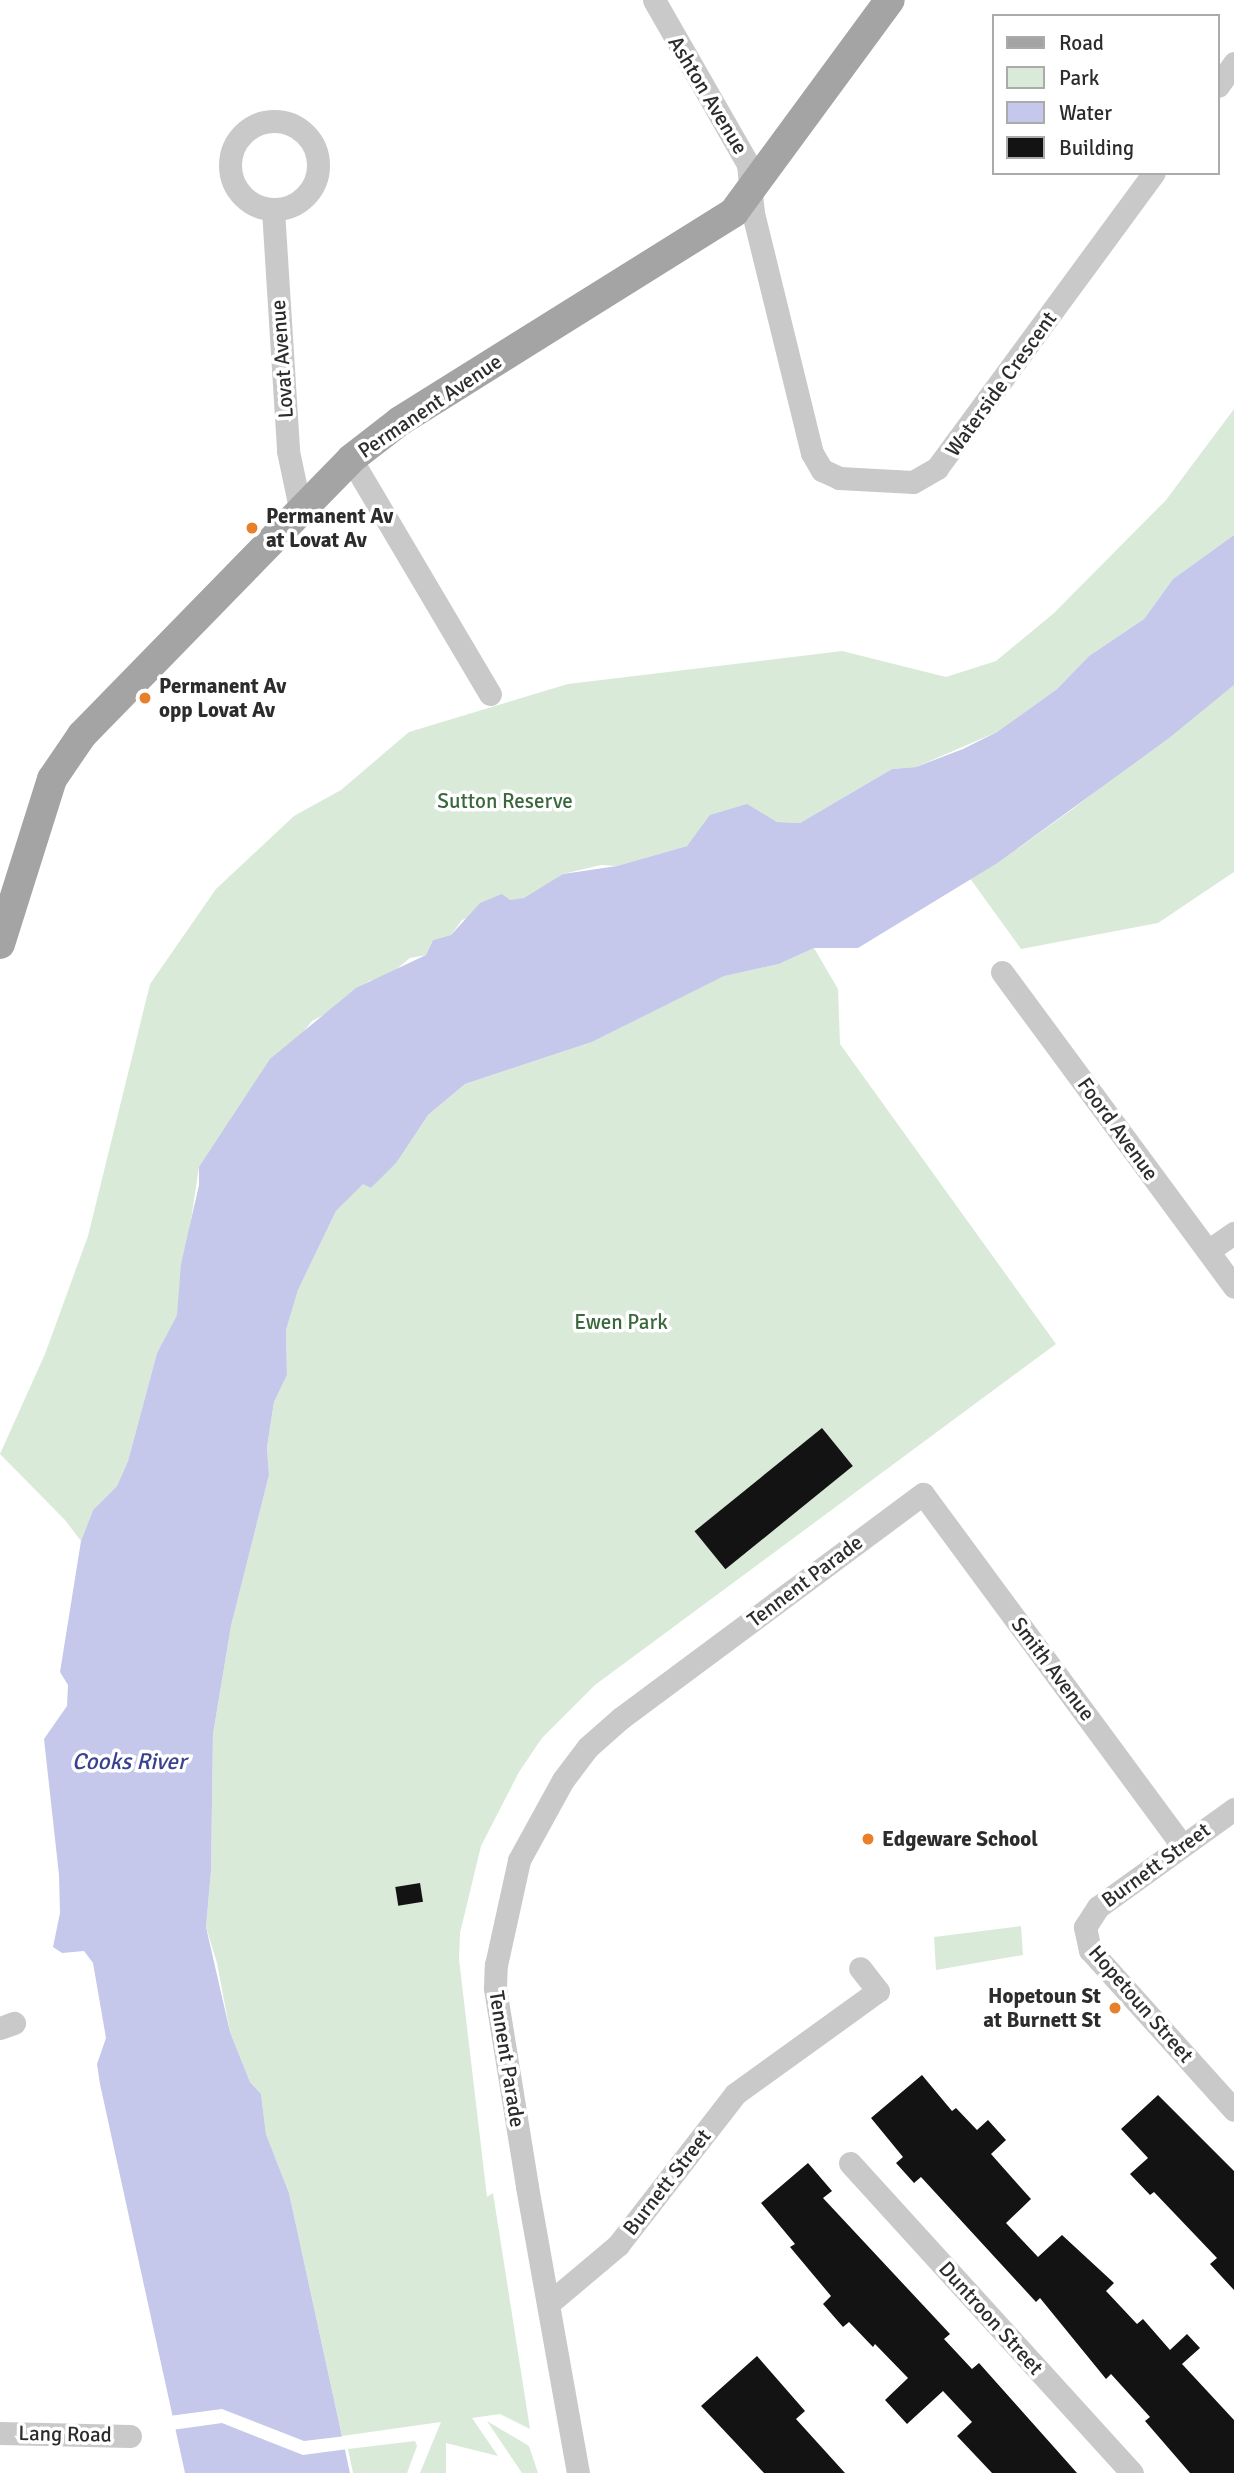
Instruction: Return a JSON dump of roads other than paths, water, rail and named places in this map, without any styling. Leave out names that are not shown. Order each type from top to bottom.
[{"type":"main road","name":"Permanent Avenue","points":[[0,944],[62,758],[300,508],[351,459],[439,396],[714,228],[751,193],[890,0]]},
{"type":"street","name":"Ashton Avenue","points":[[654,0],[748,164],[751,193]]},
{"type":"street","points":[[1220,83],[1234,63]]},
{"type":"street","name":"Waterside Crescent","points":[[751,193],[812,453],[822,470],[839,478],[913,482],[937,468],[952,452],[1153,175]]},
{"type":"street","name":"Lovat Avenue","points":[[273,210],[288,451],[300,508]]},
{"type":"street","points":[[351,459],[490,694]]},
{"type":"street","name":"Foord Avenue","points":[[1002,972],[1234,1287]]},
{"type":"street","points":[[1208,1251],[1234,1233]]},
{"type":"street","name":"Smith Avenue","points":[[923,1493],[1182,1845]]},
{"type":"street","name":"Tennent Parade","points":[[578,2473],[495,1988],[500,1942],[524,1850],[563,1780],[606,1731],[923,1493]]},
{"type":"street","name":"Burnett Street","points":[[1085,1927],[1098,1907],[1234,1808]]},
{"type":"street","name":"Hopetoun Street","points":[[1085,1927],[1090,1950],[1234,2110]]},
{"type":"street","name":"Burnett Street","points":[[548,2304],[618,2245],[735,2094],[784,2062],[878,1991],[860,1968]]},
{"type":"street","name":"Duntroon Street","points":[[850,2163],[1132,2473]]},
{"type":"street","name":"Lang Road","points":[[0,2433],[130,2436]]},
{"type":"water","name":"Cooks River","points":[[1234,535],[1234,685],[1169,738],[999,862],[858,948],[814,948],[779,964],[724,976],[592,1042],[465,1084],[428,1115],[396,1163],[371,1188],[363,1184],[336,1211],[298,1290],[286,1330],[287,1375],[274,1402],[267,1447],[269,1475],[231,1626],[213,1734],[211,1871],[206,1927],[230,2032],[250,2082],[261,2094],[266,2134],[289,2193],[350,2473],[185,2473],[100,2084],[97,2064],[106,2038],[93,1963],[84,1951],[62,1953],[53,1947],[60,1913],[59,1875],[44,1739],[67,1706],[68,1685],[60,1672],[81,1541],[93,1510],[117,1486],[128,1461],[157,1353],[177,1315],[181,1264],[199,1185],[199,1167],[270,1059],[356,988],[426,955],[433,940],[451,935],[480,903],[502,894],[510,900],[524,898],[563,874],[617,866],[687,846],[710,815],[747,804],[777,822],[800,823],[892,769],[916,767],[963,749],[997,732],[1057,689],[1089,656],[1144,619],[1173,579]]},
{"type":"place","name":"Permanent Av at Lovat Av","points":[[252,528]]},
{"type":"place","name":"Permanent Av opp Lovat Av","points":[[145,698]]},
{"type":"place","name":"Edgeware School","points":[[868,1839]]},
{"type":"place","name":"Hopetoun St at Burnett St","points":[[1115,2008]]},
{"type":"park label","name":"Sutton Reserve","points":[[505,801]]},
{"type":"park label","name":"Ewen Park","points":[[621,1322]]}]
